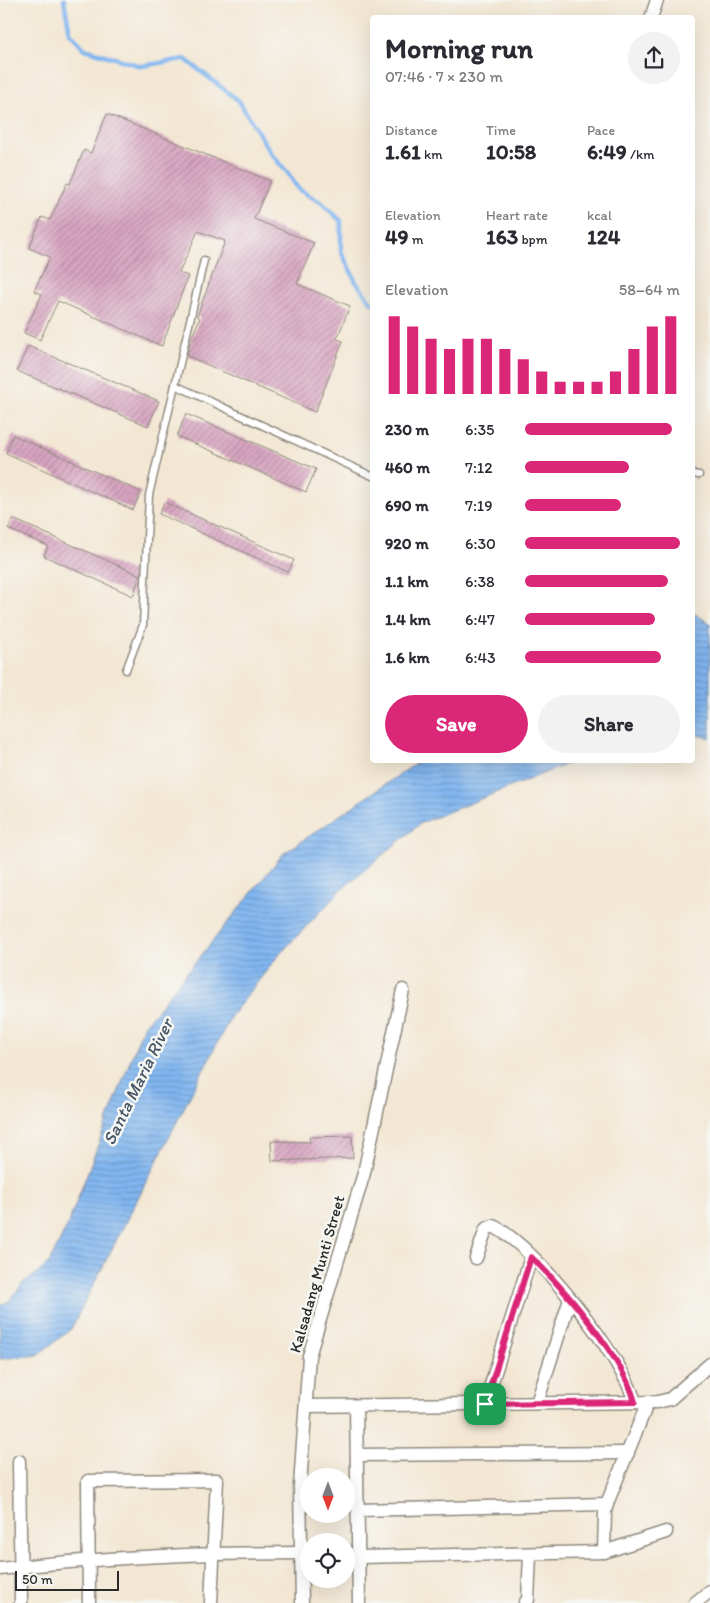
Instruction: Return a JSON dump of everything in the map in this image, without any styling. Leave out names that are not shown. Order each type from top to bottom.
[{"type":"street","points":[[652,15],[657,0]]},
{"type":"street","name":"Kalsadang Munti Street","points":[[301,1533],[300,1486],[309,1356],[364,1173],[403,990]]},
{"type":"street","points":[[476,1258],[486,1228],[493,1226],[503,1231],[552,1277],[595,1330],[641,1402]]},
{"type":"street","points":[[485,1404],[531,1257]]},
{"type":"street","points":[[537,1404],[570,1300]]},
{"type":"street","points":[[306,1406],[537,1404],[641,1402],[670,1399],[710,1364]]},
{"type":"street","points":[[604,1552],[607,1504],[628,1453],[641,1402]]},
{"type":"street","points":[[356,1406],[359,1603]]},
{"type":"street","points":[[357,1455],[628,1453]]},
{"type":"street","points":[[19,1461],[21,1603]]},
{"type":"street","points":[[89,1603],[88,1481],[217,1480],[211,1603]]},
{"type":"street","points":[[358,1510],[607,1504]]},
{"type":"street","points":[[358,1558],[604,1552],[666,1532]]},
{"type":"street","points":[[0,1570],[88,1559],[213,1553],[300,1553]]},
{"type":"street","points":[[525,1603],[528,1600],[530,1555]]},
{"type":"street","name":"Kalsadang Munti Street","points":[[302,1588],[302,1603]]},
{"type":"street","points":[[695,1603],[710,1591]]},
{"type":"lane","points":[[126,670],[143,625],[150,495],[204,260]]},
{"type":"lane","points":[[175,385],[370,475]]},
{"type":"water","points":[[695,614],[710,623],[710,738],[695,734]]},
{"type":"water","name":"Santa Maria River","points":[[417,763],[570,763],[421,823],[343,888],[278,956],[231,1016],[71,1329],[38,1355],[0,1359],[0,1306],[10,1300],[24,1282],[38,1273],[50,1261],[68,1224],[143,1027],[283,854]]},
{"type":"building","points":[[107,114],[270,181],[254,219],[314,243],[297,284],[350,306],[337,339],[343,341],[315,412],[187,356],[191,339],[200,318],[197,316],[225,241],[198,231],[179,273],[188,276],[162,346],[58,301],[40,340],[24,333],[42,294],[34,291],[50,257],[29,248],[42,217],[50,220],[67,183],[70,184],[84,150],[91,153]]},
{"type":"building","points":[[28,346],[159,401],[148,426],[17,371]]},
{"type":"building","points":[[186,414],[316,469],[306,492],[177,436]]},
{"type":"building","points":[[13,435],[141,492],[133,510],[6,453]]},
{"type":"building","points":[[164,502],[294,560],[288,572],[159,514]]},
{"type":"building","points":[[13,519],[140,575],[133,596],[44,556],[48,546],[8,529]]},
{"type":"building","points":[[352,1136],[353,1158],[272,1161],[271,1141],[310,1142],[309,1137]]},
{"type":"waterway","points":[[64,0],[70,33],[85,49],[141,66],[185,59],[239,101],[272,155],[288,173],[298,189],[322,203],[341,221],[341,251],[356,282],[370,300]]},
{"type":"route","points":[[531,1257],[552,1277],[595,1330],[630,1387],[635,1402],[485,1404],[531,1257]]}]
